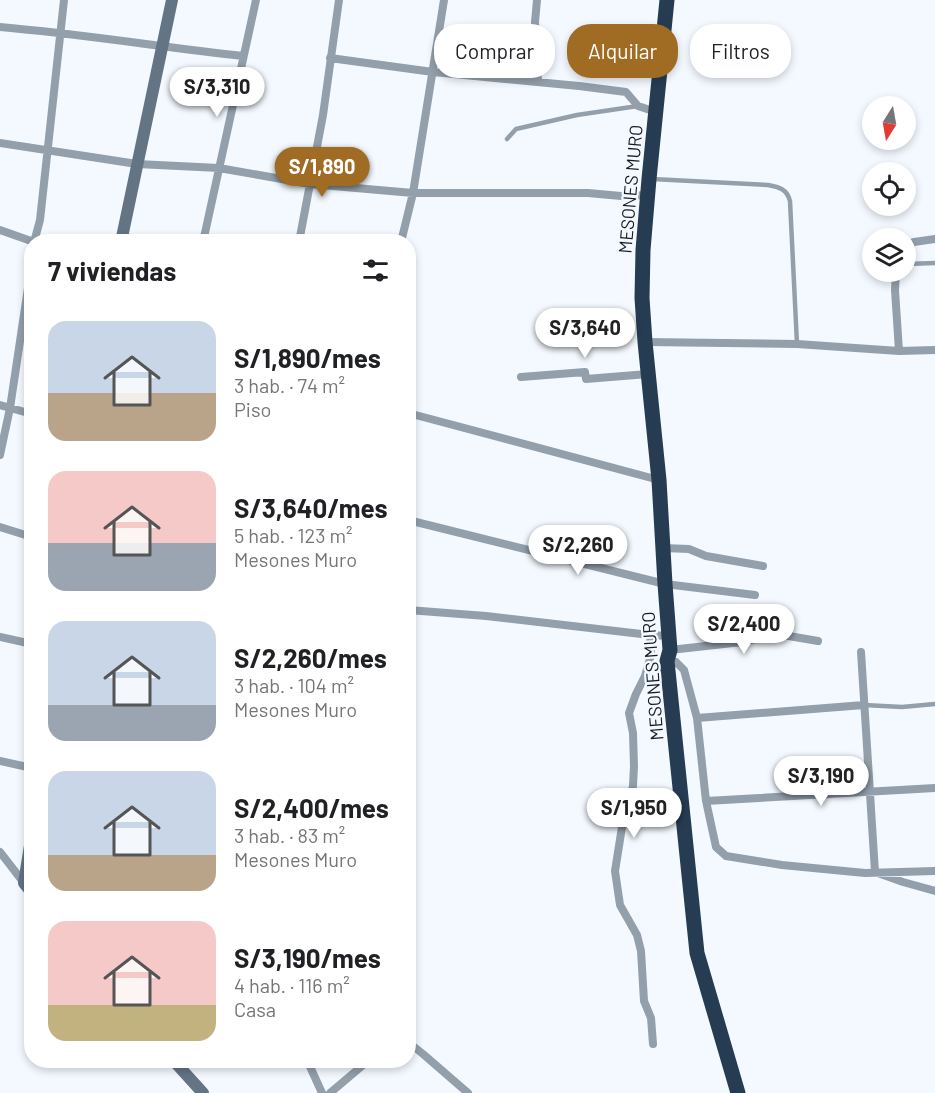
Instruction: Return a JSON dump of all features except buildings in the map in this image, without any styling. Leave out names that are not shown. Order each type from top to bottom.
[{"type":"highway","name":"MESONES MURO","points":[[667,0],[643,250],[642,298],[659,480],[669,649],[697,953],[738,1093]]},
{"type":"street","points":[[36,234],[40,220],[64,0]]},
{"type":"street","points":[[123,234],[172,0]]},
{"type":"street","points":[[205,234],[256,0]]},
{"type":"street","points":[[301,234],[323,115],[339,0]]},
{"type":"street","points":[[403,234],[413,194],[444,0]]},
{"type":"street","points":[[537,0],[535,22],[538,82]]},
{"type":"street","points":[[0,27],[60,32],[243,56]]},
{"type":"street","points":[[330,58],[433,72],[626,92],[638,106],[656,112]]},
{"type":"street","points":[[0,143],[137,164],[219,168],[310,184],[413,194],[648,195]]},
{"type":"street","points":[[0,230],[24,238]]},
{"type":"street","points":[[916,242],[935,239]]},
{"type":"street","points":[[895,282],[899,351]]},
{"type":"street","points":[[0,455],[10,408],[24,314]]},
{"type":"street","points":[[645,342],[797,344],[899,351],[935,350]]},
{"type":"street","points":[[521,377],[585,372],[586,379],[648,374]]},
{"type":"street","points":[[0,405],[24,412]]},
{"type":"street","points":[[416,415],[659,480]]},
{"type":"street","points":[[416,522],[665,584],[755,595]]},
{"type":"street","points":[[0,527],[24,534]]},
{"type":"street","points":[[663,548],[689,549],[706,556],[763,566]]},
{"type":"street","points":[[416,611],[486,616],[650,635],[669,649],[676,662],[684,670],[697,718],[706,801],[716,847],[726,856],[782,865],[865,873],[935,871]]},
{"type":"street","points":[[669,649],[742,642],[777,634],[819,642]]},
{"type":"street","points":[[650,635],[651,655],[645,676],[629,712],[633,744],[633,786],[622,827],[615,871],[620,905],[637,935],[644,1001],[651,1018],[653,1044]]},
{"type":"street","points":[[0,637],[24,642]]},
{"type":"street","points":[[861,652],[875,872]]},
{"type":"street","points":[[697,718],[864,705]]},
{"type":"street","points":[[0,761],[24,766]]},
{"type":"street","points":[[706,801],[935,788]]},
{"type":"street","points":[[0,852],[24,883]]},
{"type":"street","points":[[875,872],[935,891]]},
{"type":"street","points":[[416,1048],[468,1093]]},
{"type":"street","points":[[180,1068],[203,1093]]},
{"type":"street","points":[[311,1068],[322,1093]]},
{"type":"street","points":[[330,1093],[360,1068]]},
{"type":"lane","points":[[507,139],[516,129],[577,115],[638,106]]},
{"type":"lane","points":[[649,179],[768,185],[784,190],[788,194],[797,344]]},
{"type":"lane","points":[[916,264],[935,263]]},
{"type":"lane","points":[[864,705],[902,707],[935,704]]}]
